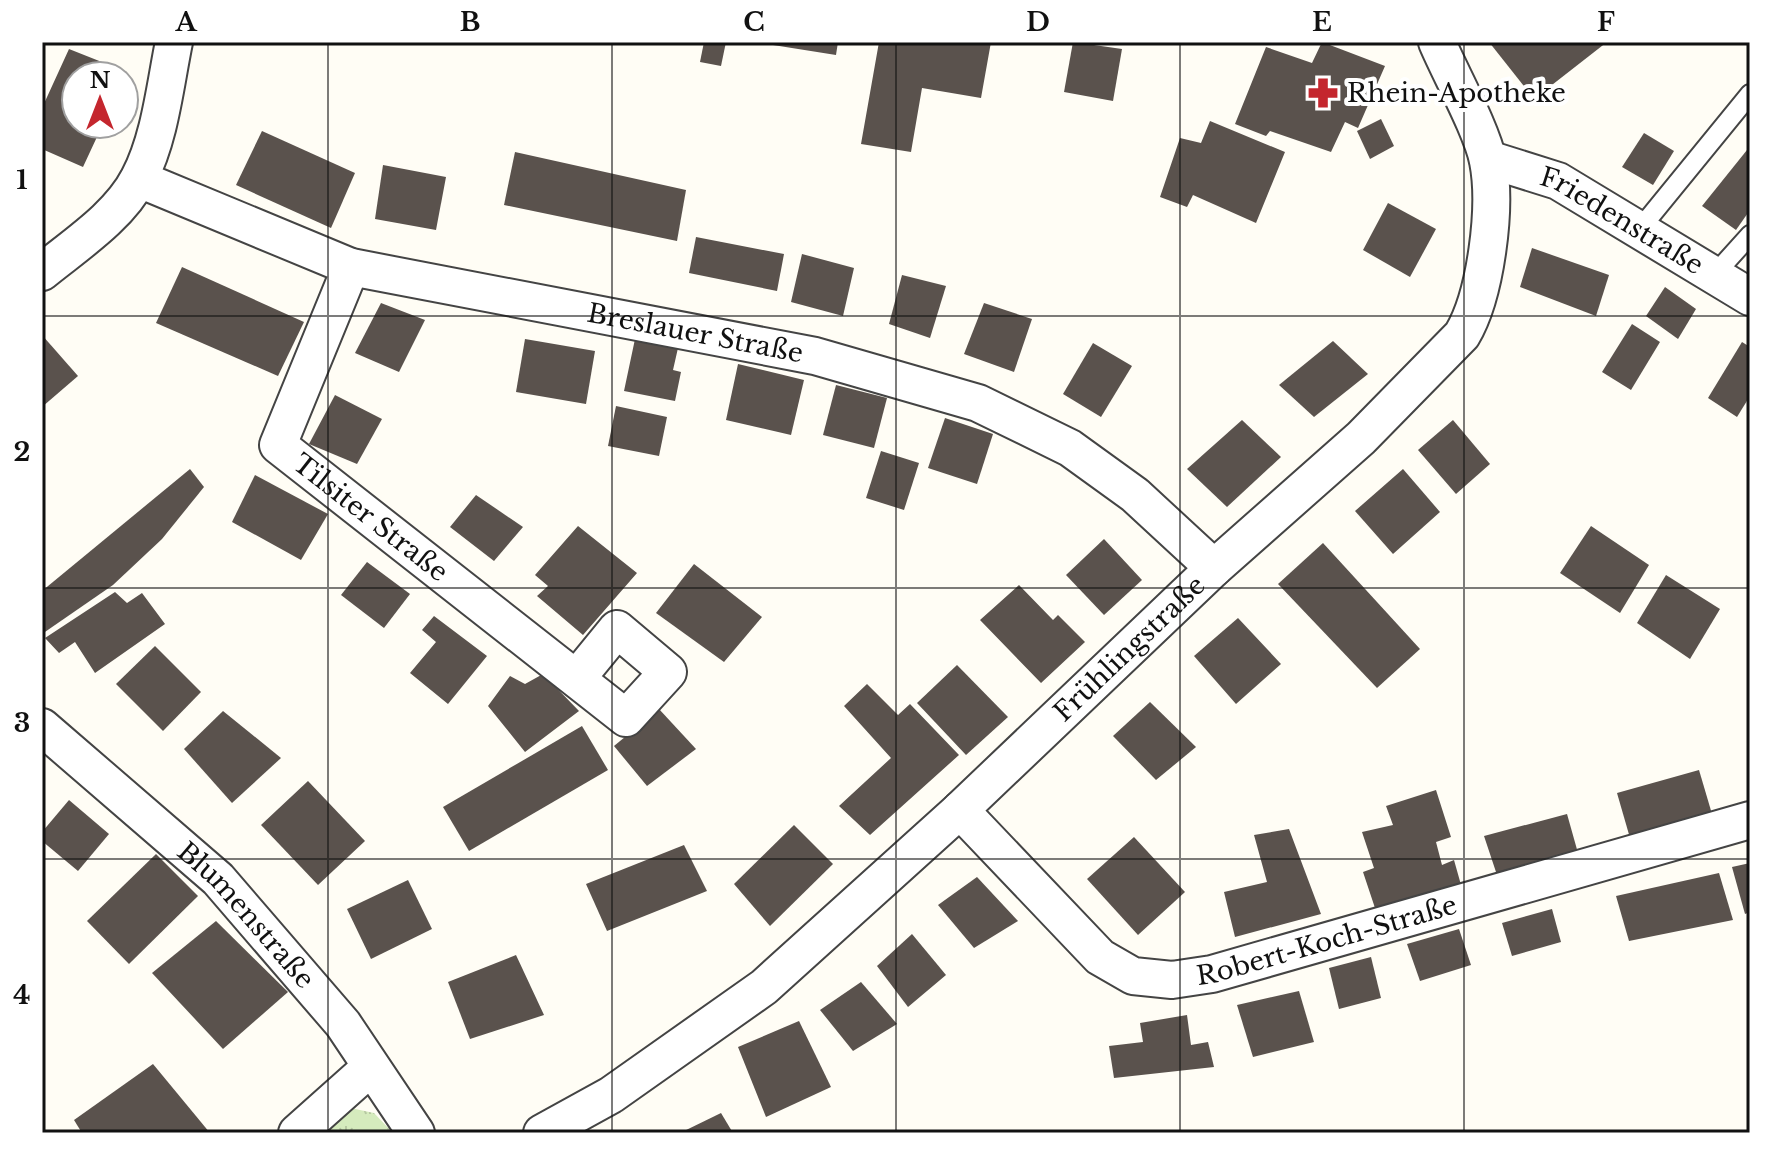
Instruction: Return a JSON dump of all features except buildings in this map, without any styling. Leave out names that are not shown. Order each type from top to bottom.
[{"type":"street","points":[[42,272],[116,208],[139,179],[154,136],[174,42]]},
{"type":"street","name":"Frühlingstraße","points":[[542,1133],[611,1095],[764,987],[960,810],[1214,568],[1361,438],[1462,335],[1471,320],[1482,278],[1491,198],[1488,159],[1437,42]]},
{"type":"street","name":"Friedenstraße","points":[[1488,159],[1558,181],[1750,297]]},
{"type":"street","name":"Breslauer Straße","points":[[139,179],[351,267],[815,356],[978,403],[1070,448],[1135,495],[1214,568]]},
{"type":"street","name":"Tilsiter Straße","points":[[351,267],[278,445],[577,678]]},
{"type":"street","name":"Blumenstraße","points":[[42,727],[218,879],[343,1024],[416,1133]]},
{"type":"street","name":"Robert-Koch-Straße","points":[[960,810],[1100,957],[1133,976],[1172,980],[1212,974],[1750,820]]},
{"type":"street","points":[[297,1133],[371,1067]]},
{"type":"lane","points":[[1639,230],[1750,94]]},
{"type":"lane","points":[[1714,275],[1750,235]]},
{"type":"green space","points":[[346,1107],[374,1113],[393,1133],[314,1133]]},
{"type":"place","name":"Rhein-Apotheke","points":[[1323,93]]}]
